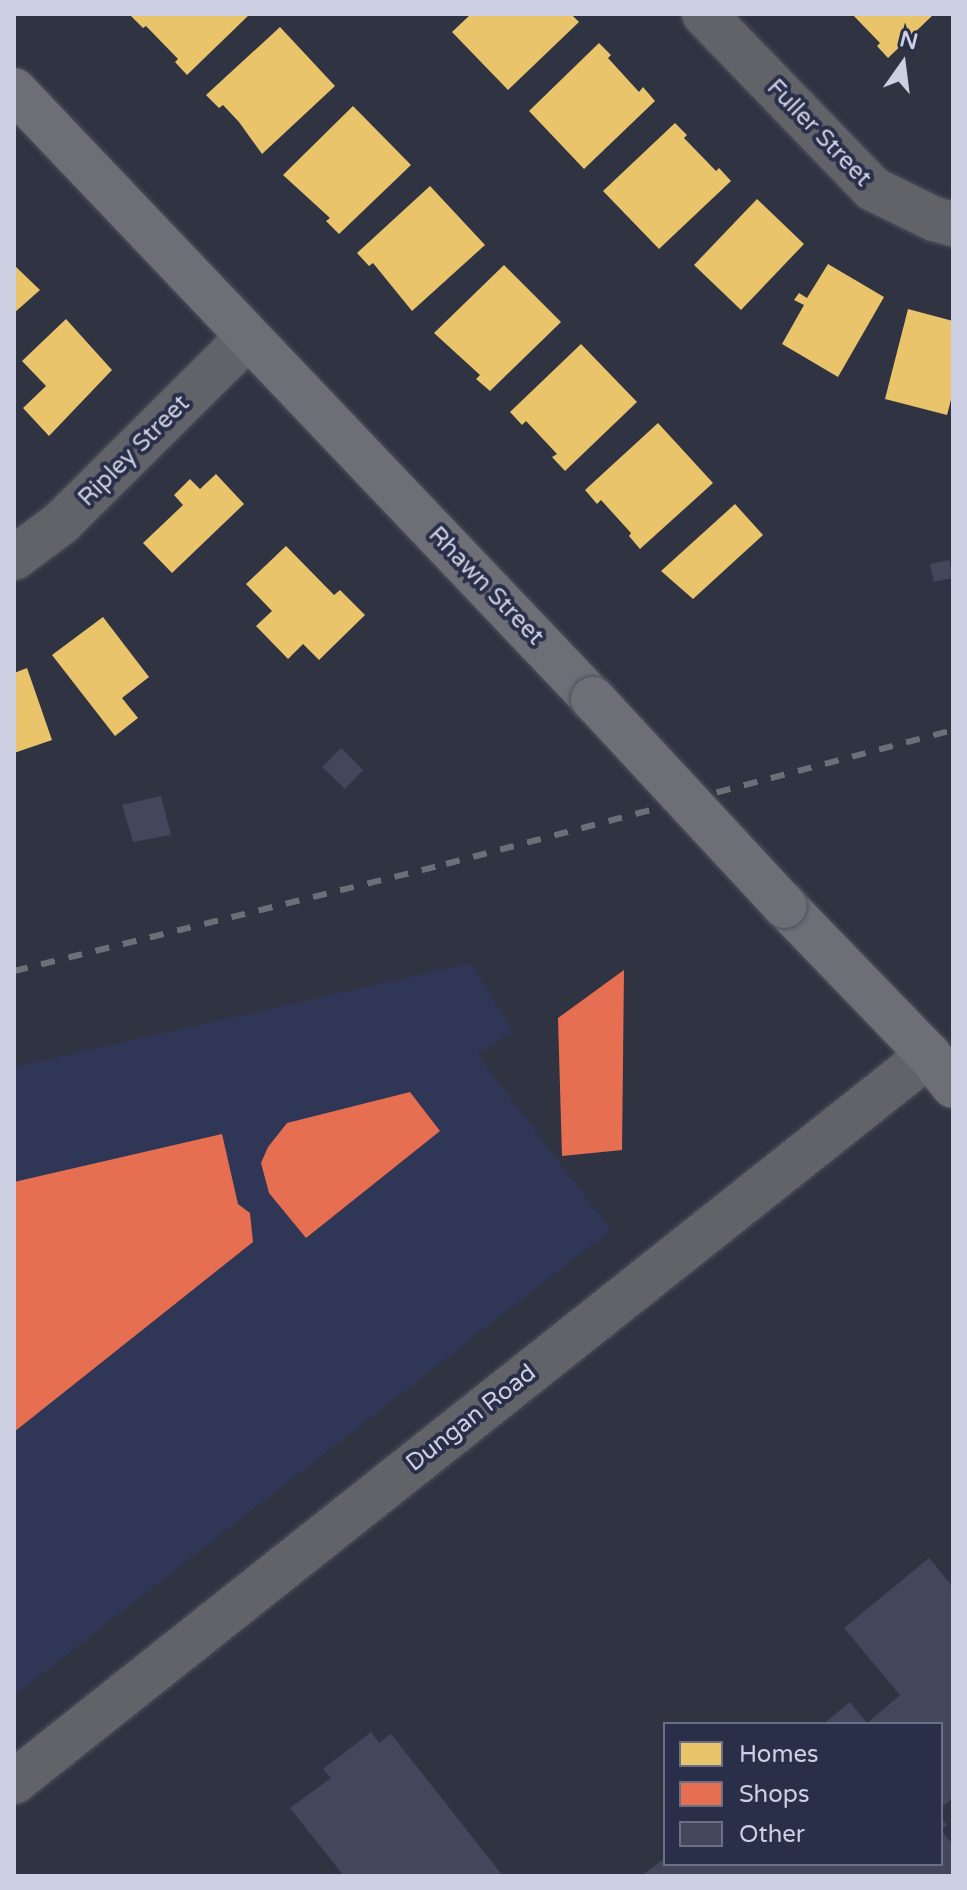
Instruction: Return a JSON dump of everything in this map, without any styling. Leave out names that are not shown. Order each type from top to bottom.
[{"type":"main road","name":"Rhawn Street","points":[[14,90],[941,1070]]},
{"type":"street","name":"Fuller Street","points":[[704,14],[873,189],[934,219],[953,224]]},
{"type":"street","name":"Ripley Street","points":[[14,558],[61,523],[248,337]]},
{"type":"street","name":"Dungan Road","points":[[14,1782],[941,1070]]},
{"type":"shaded area","points":[[471,963],[513,1032],[477,1054],[611,1230],[14,1696],[14,1067]]},
{"type":"building: Homes","points":[[250,14],[187,75],[175,62],[178,59],[146,26],[143,28],[131,16]]},
{"type":"building: Homes","points":[[471,14],[571,14],[579,22],[508,90],[452,32]]},
{"type":"building: Homes","points":[[852,14],[934,14],[888,58],[877,46],[880,43]]},
{"type":"building: Homes","points":[[280,27],[335,86],[262,154],[223,105],[219,108],[206,95]]},
{"type":"building: Homes","points":[[599,43],[611,55],[608,58],[639,92],[643,87],[655,101],[584,169],[529,111]]},
{"type":"building: Homes","points":[[353,106],[411,165],[339,234],[326,221],[330,218],[283,175]]},
{"type":"building: Homes","points":[[675,123],[687,135],[684,138],[716,171],[719,168],[731,181],[659,249],[603,191]]},
{"type":"building: Homes","points":[[430,186],[485,245],[412,311],[373,263],[369,266],[357,253]]},
{"type":"building: Homes","points":[[757,199],[804,244],[741,310],[694,265]]},
{"type":"building: Homes","points":[[828,264],[884,297],[838,377],[782,344],[804,305],[794,300],[799,293],[807,298]]},
{"type":"building: Homes","points":[[14,265],[40,290],[14,313]]},
{"type":"building: Homes","points":[[504,265],[561,322],[490,391],[476,379],[480,375],[434,333]]},
{"type":"building: Homes","points":[[908,309],[953,321],[953,392],[947,415],[885,399]]},
{"type":"building: Homes","points":[[66,319],[112,370],[49,436],[23,408],[46,386],[22,361]]},
{"type":"building: Homes","points":[[581,344],[637,402],[565,471],[552,457],[557,454],[526,421],[522,425],[510,412]]},
{"type":"building: Homes","points":[[658,423],[713,483],[640,549],[629,536],[631,533],[601,500],[597,504],[585,490]]},
{"type":"building: Homes","points":[[216,474],[244,504],[172,573],[143,543],[183,505],[174,495],[190,479],[200,489]]},
{"type":"building: Homes","points":[[735,504],[763,535],[693,599],[661,571]]},
{"type":"building: Homes","points":[[286,546],[334,595],[340,590],[365,615],[319,660],[303,644],[288,659],[256,626],[272,611],[246,584]]},
{"type":"building: Homes","points":[[103,617],[149,677],[122,698],[138,718],[115,736],[52,655]]},
{"type":"building: Homes","points":[[27,668],[52,740],[14,753],[14,673]]},
{"type":"building: Shops","points":[[624,970],[622,1150],[562,1156],[558,1018]]},
{"type":"building: Shops","points":[[410,1092],[440,1131],[306,1238],[269,1193],[261,1163],[268,1147],[287,1123]]},
{"type":"building: Shops","points":[[222,1134],[238,1204],[250,1213],[253,1242],[14,1432],[14,1182]]},
{"type":"building: Other","points":[[949,560],[953,578],[934,582],[930,564]]},
{"type":"building: Other","points":[[341,748],[363,770],[345,789],[322,767]]},
{"type":"building: Other","points":[[161,796],[171,835],[133,842],[122,805]]},
{"type":"building: Other","points":[[929,1558],[953,1587],[953,1798],[943,1806],[943,1722],[868,1722],[900,1695],[844,1628]]},
{"type":"building: Other","points":[[850,1702],[866,1722],[825,1722]]},
{"type":"building: Other","points":[[371,1732],[379,1743],[391,1734],[503,1876],[344,1876],[290,1808],[331,1778],[323,1769]]},
{"type":"building: Other","points":[[943,1832],[953,1845],[953,1876],[641,1876],[663,1860],[663,1866],[943,1866]]},
{"type":"railway","points":[[14,971],[446,864],[953,730]]}]
